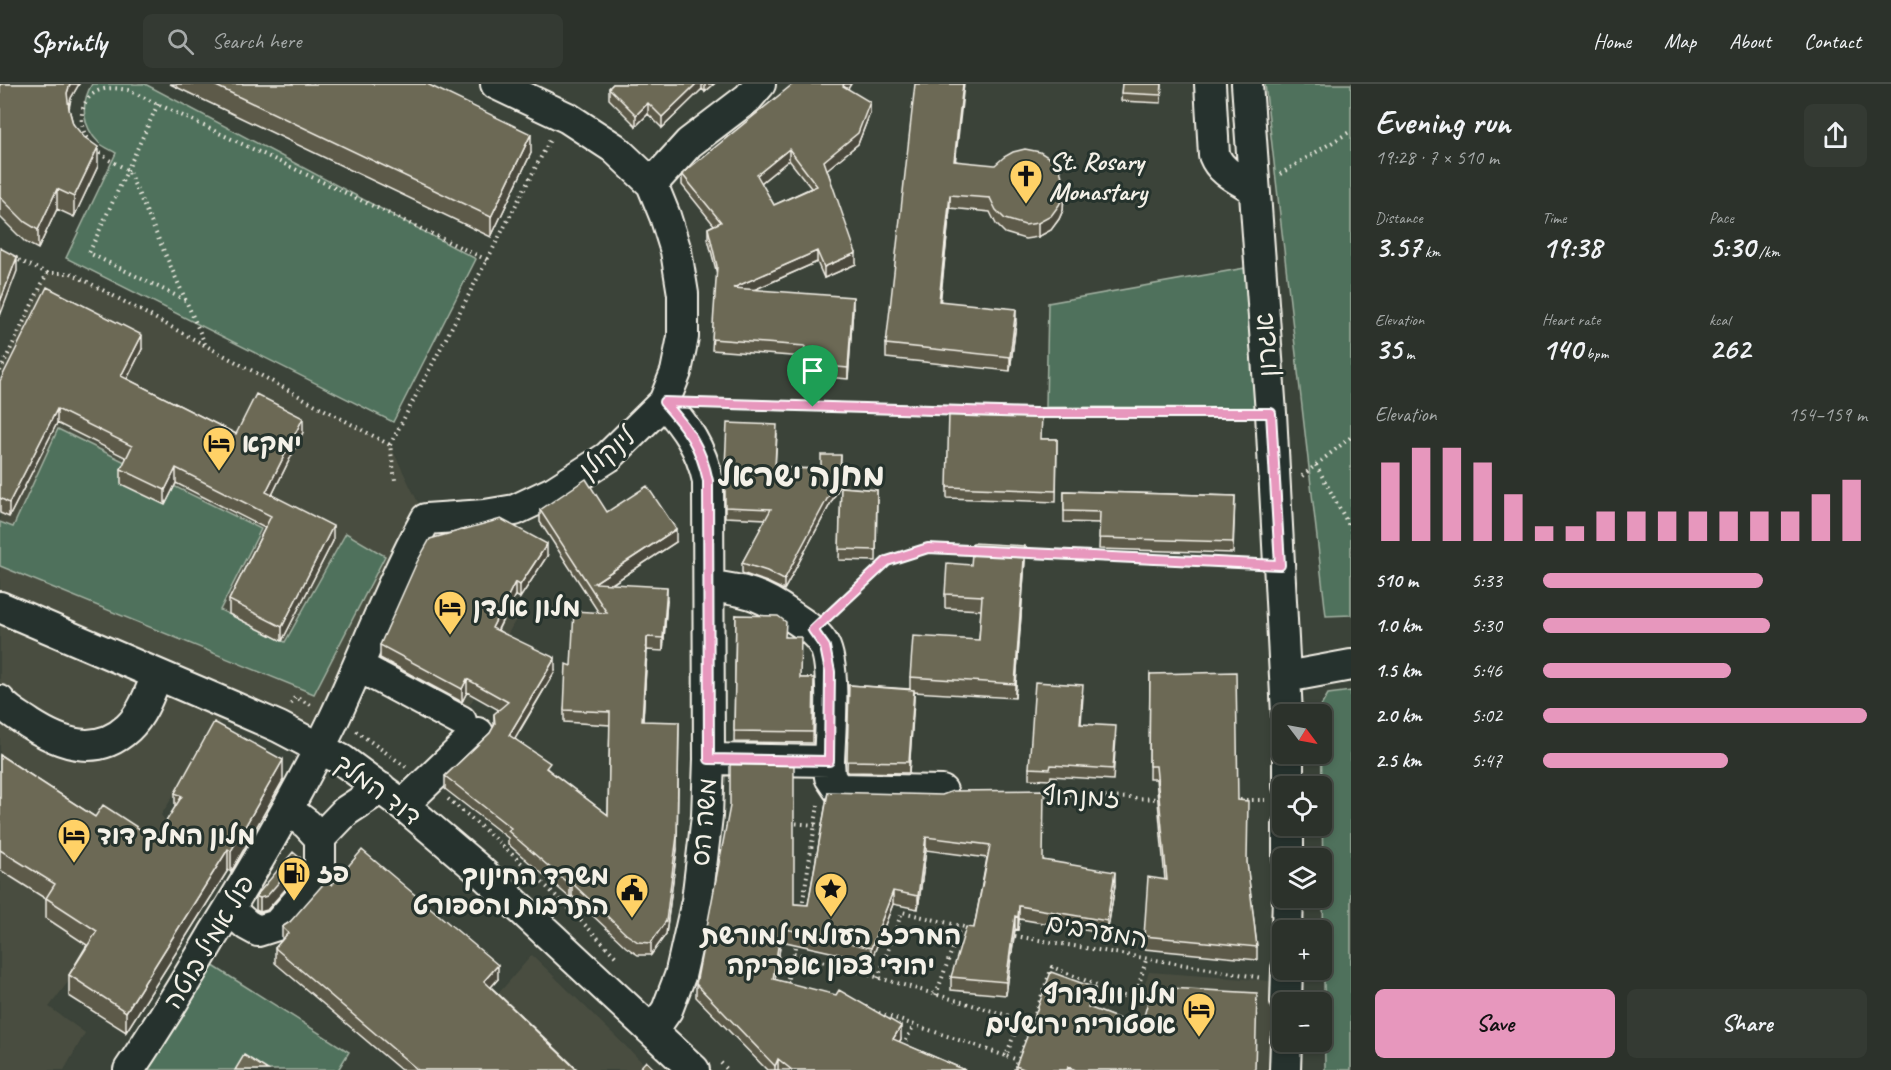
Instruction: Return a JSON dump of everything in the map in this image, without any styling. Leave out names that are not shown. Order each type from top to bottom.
[{"type":"street","points":[[496,84],[562,116],[614,148],[652,184],[689,143],[748,98],[760,84]]},
{"type":"street","points":[[1210,84],[1214,155],[1217,163],[1229,174],[1254,189]]},
{"type":"street","name":"אגרון","points":[[1246,84],[1271,413],[1287,704]]},
{"type":"street","name":"לינקולן","points":[[319,747],[358,666],[409,550],[426,519],[485,515],[515,510],[555,491],[608,457],[664,402],[676,372],[683,337],[683,294],[676,252],[652,184]]},
{"type":"street","name":"משה הס","points":[[653,1030],[674,995],[694,911],[706,827],[709,759],[708,481],[704,462],[695,441],[683,423],[664,402]]},
{"type":"street","points":[[709,586],[756,594],[772,602],[813,630],[825,647],[830,672],[830,777],[838,789],[942,791]]},
{"type":"street","name":"דוד המלך","points":[[0,607],[231,706],[342,760],[392,797],[477,868],[694,1070]]},
{"type":"street","points":[[1286,677],[1351,664]]},
{"type":"street","points":[[320,838],[346,811],[392,797],[470,727],[358,666]]},
{"type":"street","points":[[0,701],[16,715],[62,742],[82,745],[100,744],[116,738],[130,726],[139,715],[157,675]]},
{"type":"street","name":"פול אמיל בוטה","points":[[129,1070],[156,1030],[229,909],[319,747]]},
{"type":"street","points":[[709,759],[829,761]]},
{"type":"street","points":[[229,909],[247,925],[258,931],[277,925],[314,884],[320,868],[320,838],[287,808]]},
{"type":"street","points":[[1285,1070],[1286,1052]]},
{"type":"path","points":[[206,346],[128,170],[97,151],[87,140],[80,124],[81,114],[92,95],[102,89],[114,86],[128,90],[487,260]]},
{"type":"path","points":[[158,104],[89,253],[188,302]]},
{"type":"path","points":[[395,480],[390,445],[562,116]]},
{"type":"path","points":[[1254,189],[1351,131]]},
{"type":"path","points":[[9,255],[47,273],[70,273],[390,445]]},
{"type":"path","points":[[0,370],[47,273]]},
{"type":"path","points":[[664,402],[1035,413],[1271,413]]},
{"type":"path","points":[[1276,497],[1351,437]]},
{"type":"path","points":[[1316,465],[1351,529]]},
{"type":"path","points":[[813,630],[887,561],[928,548],[975,550]]},
{"type":"path","points":[[1010,552],[1280,565]]},
{"type":"path","points":[[1225,800],[1272,794]]},
{"type":"path","name":"זמנהוף","points":[[1038,795],[1167,799]]},
{"type":"path","points":[[783,822],[816,825]]},
{"type":"path","points":[[801,909],[813,844]]},
{"type":"path","points":[[878,978],[902,912],[972,929]]},
{"type":"path","points":[[936,995],[960,927]]},
{"type":"path","points":[[797,986],[787,982],[798,931]]},
{"type":"path","name":"המערבים","points":[[1007,935],[1287,984]]},
{"type":"path","points":[[794,953],[1020,1020],[1006,1056]]},
{"type":"path","points":[[1126,1030],[1146,960]]},
{"type":"path","points":[[1015,1070],[1052,967],[1134,1000]]},
{"type":"path","points":[[871,1011],[1018,1060]]},
{"type":"path","points":[[899,1052],[914,1025]]},
{"type":"shaded area","points":[[47,273],[71,273],[390,445],[426,519],[409,550],[523,606],[461,721],[358,666],[319,747],[231,706],[161,815],[171,829],[49,1007],[85,1033],[64,1070],[0,1070],[0,370]]},
{"type":"shaded area","points":[[532,955],[650,1070],[432,1070]]},
{"type":"shaded area","points":[[1149,972],[1287,982],[1284,992],[1272,992],[1272,1052],[1284,1052],[1285,1070],[1117,1070]]},
{"type":"green space","points":[[92,84],[145,84],[476,259],[393,422],[66,258],[116,153],[99,143],[86,122],[84,107]]},
{"type":"green space","points":[[1265,84],[1351,84],[1351,615],[1326,616]]},
{"type":"green space","points":[[1251,267],[1265,408],[1046,407],[1048,303]]},
{"type":"green space","points":[[58,429],[261,529],[220,610],[285,642],[346,533],[385,556],[314,694],[0,566],[0,522],[13,527]]},
{"type":"green space","points":[[1351,691],[1351,1070],[1325,1070],[1325,1052],[1332,1052],[1332,992],[1324,992],[1324,980],[1332,980],[1332,920],[1323,920],[1323,908],[1332,908],[1332,848],[1323,848],[1322,836],[1332,836],[1332,776],[1322,776],[1322,764],[1332,764],[1332,704],[1322,704],[1328,694]]},
{"type":"green space","points":[[207,962],[349,1052],[338,1070],[139,1070]]},
{"type":"building","points":[[0,84],[70,84],[67,93],[73,124],[84,137],[98,147],[74,197],[57,189],[38,230],[25,222],[0,197]]},
{"type":"building","points":[[212,84],[427,84],[531,134],[491,217]]},
{"type":"building","points":[[613,84],[696,84],[662,117],[648,103],[636,115],[609,88]]},
{"type":"building","points":[[793,84],[844,84],[843,86],[870,102],[858,133],[824,161],[856,253],[824,267],[817,251],[733,288],[853,297],[848,368],[804,364],[805,346],[712,339],[717,266],[708,228],[721,222],[682,174]],"holes":[[[789,149],[817,186],[774,205],[757,175]]]},
{"type":"building","points":[[915,84],[963,84],[954,161],[995,165],[1013,152],[1025,149],[1040,152],[1051,159],[1060,170],[1064,183],[1063,197],[1051,216],[1038,223],[1025,225],[1005,219],[996,210],[990,198],[950,195],[939,301],[1016,309],[1010,357],[886,344]]},
{"type":"building","points":[[1122,84],[1162,84],[1161,95],[1121,93]]},
{"type":"building","points":[[0,248],[17,257],[0,302]]},
{"type":"building","name":"ימקא","points":[[47,287],[142,335],[121,376],[236,434],[256,394],[303,418],[266,492],[333,526],[282,627],[229,600],[271,516],[176,468],[165,490],[121,469],[132,446],[57,409],[9,503],[0,498],[0,381]]},
{"type":"building","points":[[949,412],[1042,415],[1041,439],[1057,439],[1056,491],[947,487]]},
{"type":"building","points":[[727,423],[777,425],[775,468],[821,469],[821,455],[841,455],[840,469],[843,469],[784,580],[767,571],[742,563],[771,509],[725,507]]},
{"type":"building","points":[[586,479],[607,512],[647,486],[676,529],[594,583],[667,587],[663,638],[647,637],[642,721],[679,722],[677,836],[666,921],[651,943],[638,942],[626,934],[572,883],[570,885],[508,831],[511,828],[445,776],[490,733],[495,724],[494,714],[508,702],[467,679],[462,689],[380,645],[417,562],[430,539],[501,519],[547,544],[520,585],[515,582],[492,628],[555,658],[509,735],[550,763],[546,768],[608,815],[610,712],[564,710],[566,664],[571,666],[574,611],[607,613],[540,510]]},
{"type":"building","points":[[841,487],[877,490],[876,550],[839,549]]},
{"type":"building","points":[[1064,491],[1235,496],[1233,542],[1099,538],[1100,512],[1064,511]]},
{"type":"building","points":[[973,543],[1025,546],[1015,684],[910,677],[913,636],[979,640],[982,596],[945,594],[947,563],[971,565]]},
{"type":"building","points":[[736,615],[778,616],[786,622],[785,637],[801,637],[800,678],[814,678],[813,732],[734,731]]},
{"type":"building","points":[[1236,672],[1238,800],[1248,801],[1247,862],[1257,947],[1144,936],[1148,877],[1167,880],[1156,766],[1149,766],[1150,674]]},
{"type":"building","points":[[1035,682],[1083,685],[1080,724],[1116,726],[1113,769],[1051,765],[1050,769],[1029,768]]},
{"type":"building","points":[[849,685],[914,690],[909,762],[847,761]]},
{"type":"building","points":[[214,722],[283,760],[231,851],[228,849],[126,1012],[69,975],[97,931],[46,898],[55,884],[0,850],[0,755],[95,817],[103,805],[155,839],[182,796],[175,793]]},
{"type":"building","points":[[730,764],[794,765],[794,904],[808,905],[828,792],[942,795],[953,791],[1044,790],[1043,860],[1115,872],[1107,921],[1019,906],[1018,917],[1015,916],[1006,982],[951,977],[966,927],[974,928],[990,845],[926,837],[918,896],[893,891],[871,948],[781,928],[773,979],[836,995],[839,990],[901,1026],[893,1039],[965,1070],[792,1070],[778,1059],[775,1066],[696,984],[730,806]]},
{"type":"building","points":[[362,850],[498,965],[484,981],[577,1070],[418,1070],[275,948],[288,933],[282,927],[290,922],[326,881],[332,885]]},
{"type":"building","points":[[293,852],[300,858],[267,896],[257,897],[256,896]]},
{"type":"building","points":[[1051,972],[1095,988],[1088,1007],[1141,1027],[1152,987],[1257,993],[1255,1070],[1076,1070],[1068,1067],[1067,1070],[1026,1070],[1016,1066]]},
{"type":"building","points":[[244,1055],[268,1070],[235,1070]]},
{"type":"building","points":[[646,1061],[655,1070],[638,1070]]},
{"type":"place","name":"St. Rosary Monastary","points":[[1026,205]]},
{"type":"place","name":"ימקא","points":[[219,472]]},
{"type":"place","name":"מלון אלדן","points":[[450,636]]},
{"type":"place","name":"מלון המלך דוד","points":[[74,864]]},
{"type":"place","name":"פז","points":[[294,902]]},
{"type":"place","name":"המרכז העולמי למורשת יהודי צפון אפריקה","points":[[831,918]]},
{"type":"place","name":"משרד החינוך התרבות והספורט","points":[[632,919]]},
{"type":"place","name":"מלון וולדורף אסטוריה ירושלים","points":[[1199,1038]]},
{"type":"district","name":"מחנה ישראל","points":[[801,475]]},
{"type":"route","points":[[664,402],[813,407],[1035,413],[1271,413],[1280,565],[928,548],[887,561],[813,630],[825,647],[830,672],[829,761],[709,759],[708,481],[704,462],[695,441],[683,423],[664,402]]}]
